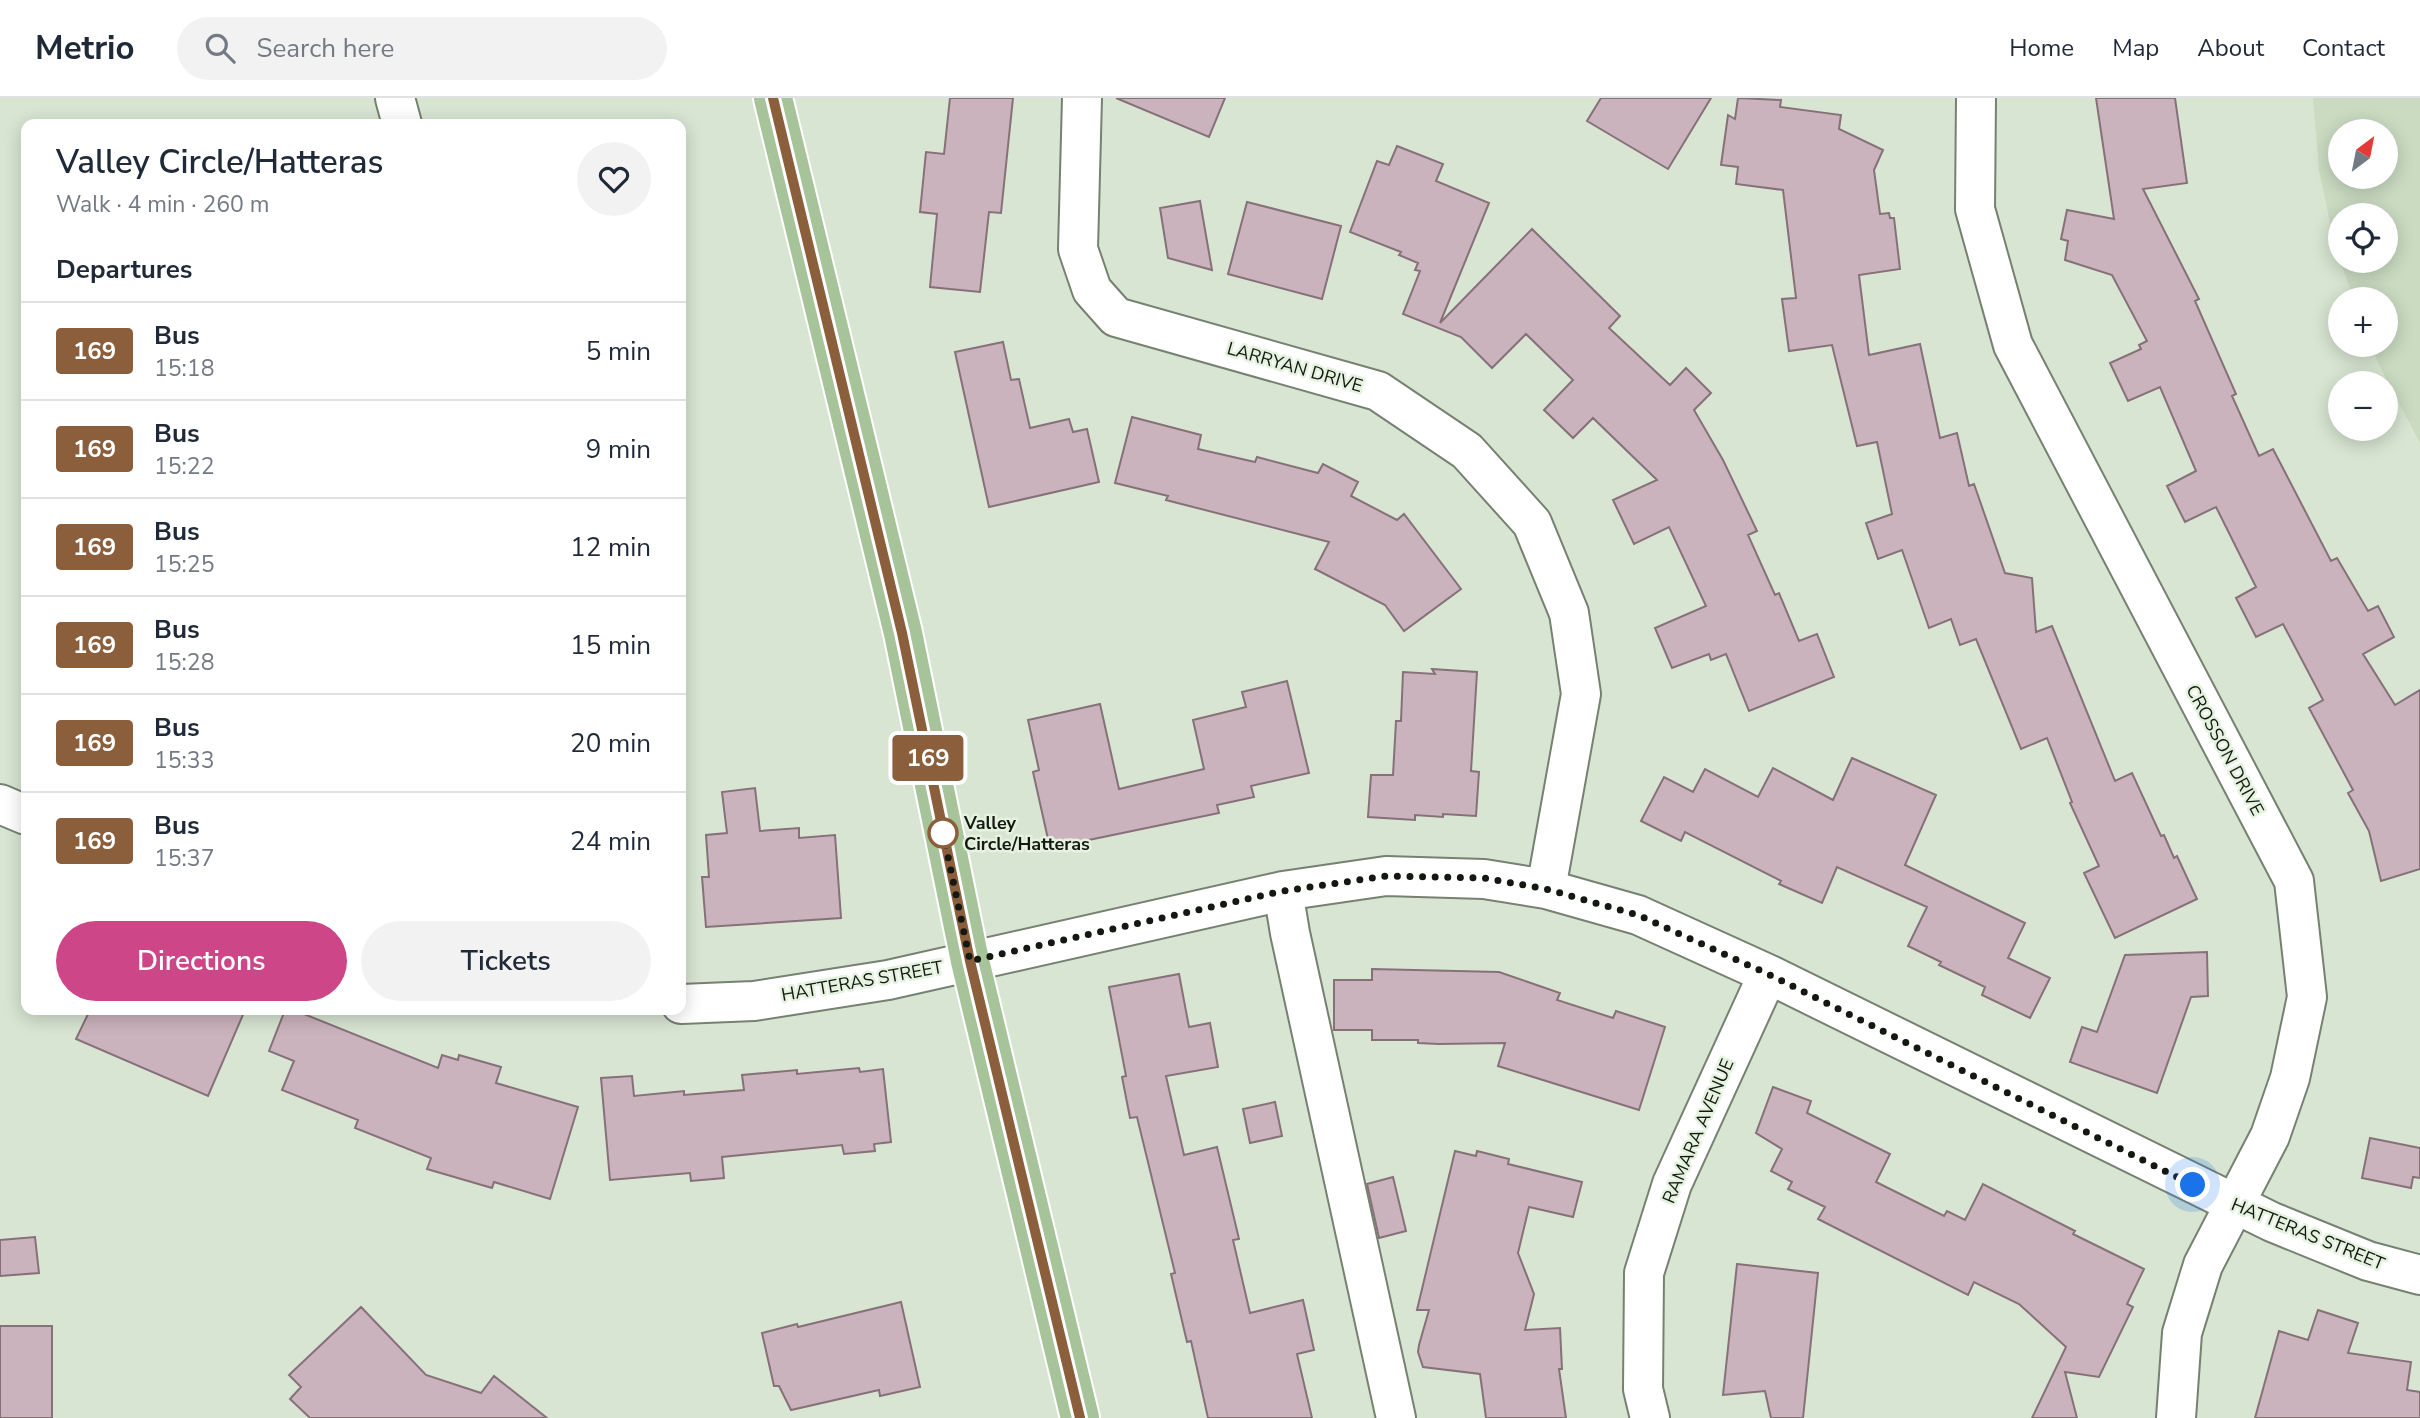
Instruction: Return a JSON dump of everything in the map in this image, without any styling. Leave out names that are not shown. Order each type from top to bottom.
[{"type":"main road","points":[[774,98],[902,633],[970,961],[1080,1418]]},
{"type":"street","points":[[395,98],[400,119]]},
{"type":"street","name":"LARRYAN DRIVE","points":[[1082,98],[1078,249],[1092,290],[1116,317],[1378,391],[1467,451],[1532,523],[1569,613],[1581,694],[1546,889]]},
{"type":"street","name":"CROSSON DRIVE","points":[[1976,98],[1975,209],[2013,345],[2294,881],[2307,997],[2291,1078],[2270,1136],[2203,1265],[2182,1333],[2176,1418]]},
{"type":"street","points":[[0,804],[21,813]]},
{"type":"street","name":"HATTERAS STREET","points":[[686,1004],[754,1001],[888,980],[1283,891],[1386,876],[1484,878],[1546,889],[1638,915],[1768,974],[2291,1231],[2368,1261],[2420,1275]]},
{"type":"street","points":[[1283,891],[1396,1418]]},
{"type":"street","name":"RAMARA AVENUE","points":[[1650,1418],[1643,1389],[1644,1273],[1672,1184],[1768,974]]},
{"type":"shaded area","points":[[2313,98],[2420,98],[2420,443],[2398,401],[2398,371],[2382,371],[2376,357],[2398,357],[2398,287],[2350,287],[2344,273],[2398,273],[2398,203],[2328,203],[2328,213],[2319,170]]},
{"type":"building","points":[[950,98],[1013,98],[1001,213],[989,212],[980,292],[930,287],[937,214],[920,212],[926,152],[944,154]]},
{"type":"building","points":[[1116,98],[1225,98],[1209,137]]},
{"type":"building","points":[[1601,98],[1711,98],[1668,169],[1587,121]]},
{"type":"building","points":[[1738,98],[1781,100],[1780,107],[1841,115],[1839,129],[1883,150],[1874,170],[1880,214],[1889,213],[1890,218],[1894,218],[1900,269],[1859,275],[1869,355],[1920,344],[1940,438],[1957,433],[1969,486],[1974,484],[2005,573],[2032,578],[2036,632],[2052,626],[2115,781],[2132,773],[2161,836],[2164,835],[2174,858],[2177,856],[2197,899],[2115,938],[2084,873],[2099,866],[2070,803],[2072,802],[2047,738],[2021,749],[1976,639],[1960,645],[1951,619],[1929,628],[1902,550],[1878,559],[1866,523],[1892,514],[1877,442],[1857,446],[1832,345],[1789,351],[1782,299],[1796,298],[1783,190],[1736,184],[1738,167],[1721,165],[1728,115],[1735,119]]},
{"type":"building","points":[[2096,98],[2175,98],[2187,183],[2143,189],[2199,299],[2195,301],[2236,394],[2232,396],[2259,456],[2273,449],[2331,561],[2337,558],[2368,611],[2378,606],[2394,637],[2363,654],[2395,705],[2420,690],[2420,869],[2381,881],[2369,831],[2348,793],[2353,790],[2309,708],[2323,700],[2283,624],[2256,637],[2236,598],[2256,587],[2216,507],[2185,522],[2167,486],[2196,471],[2160,387],[2128,401],[2110,363],[2141,349],[2139,345],[2147,341],[2112,275],[2065,260],[2068,241],[2061,239],[2067,210],[2114,219]]},
{"type":"building","points":[[1397,146],[1443,164],[1436,181],[1489,203],[1440,323],[1532,229],[1620,316],[1609,328],[1670,385],[1686,368],[1711,393],[1694,410],[1723,460],[1757,531],[1748,535],[1775,595],[1779,593],[1799,641],[1817,634],[1834,677],[1749,711],[1726,654],[1711,660],[1709,654],[1672,668],[1655,628],[1706,606],[1669,527],[1634,544],[1613,500],[1657,480],[1593,418],[1573,438],[1544,410],[1573,380],[1526,334],[1492,368],[1461,337],[1403,314],[1420,271],[1415,270],[1418,263],[1399,255],[1401,252],[1350,232],[1377,161],[1389,165]]},
{"type":"building","points":[[1200,201],[1212,270],[1168,258],[1160,208]]},
{"type":"building","points":[[1247,202],[1341,226],[1322,299],[1228,274]]},
{"type":"building","points":[[1003,342],[1011,380],[1019,379],[1030,428],[1069,419],[1073,432],[1087,429],[1099,482],[989,507],[955,352]]},
{"type":"building","points":[[1132,417],[1201,435],[1198,449],[1255,462],[1257,457],[1318,473],[1323,464],[1358,482],[1351,496],[1397,520],[1404,514],[1461,589],[1404,631],[1385,605],[1315,569],[1329,542],[1166,500],[1168,496],[1115,483]]},
{"type":"building","points":[[1432,669],[1477,672],[1471,771],[1479,772],[1476,816],[1415,815],[1415,820],[1368,817],[1371,775],[1393,775],[1396,721],[1401,721],[1403,672],[1435,674]]},
{"type":"building","points":[[1287,681],[1309,773],[1251,786],[1254,797],[1217,805],[1219,813],[1050,848],[1033,772],[1039,770],[1028,720],[1100,704],[1119,789],[1204,769],[1193,720],[1246,707],[1242,692]]},
{"type":"building","points":[[1852,758],[1936,795],[1905,865],[2025,923],[2008,958],[2050,978],[2030,1018],[1982,995],[1985,987],[1939,965],[1941,962],[1908,946],[1927,907],[1837,867],[1822,903],[1779,884],[1781,881],[1685,832],[1681,841],[1641,821],[1664,777],[1693,792],[1705,769],[1758,797],[1773,768],[1833,800]]},
{"type":"building","points":[[755,788],[760,831],[799,828],[799,838],[835,835],[841,918],[706,927],[702,877],[709,877],[706,835],[727,833],[722,792]]},
{"type":"building","points":[[2207,952],[2208,996],[2191,997],[2157,1093],[2070,1062],[2082,1027],[2097,1032],[2125,955]]},
{"type":"building","points":[[1372,969],[1499,972],[1560,993],[1557,1000],[1613,1018],[1616,1011],[1665,1027],[1639,1110],[1498,1066],[1505,1043],[1439,1044],[1418,1043],[1418,1040],[1372,1040],[1372,1030],[1334,1030],[1334,980],[1372,980]]},
{"type":"building","points":[[1179,974],[1189,1027],[1210,1023],[1218,1067],[1166,1076],[1184,1155],[1217,1147],[1239,1239],[1233,1240],[1250,1313],[1303,1300],[1314,1350],[1297,1354],[1312,1418],[1208,1418],[1191,1341],[1187,1342],[1171,1274],[1175,1273],[1137,1117],[1130,1118],[1122,1077],[1126,1076],[1109,987]]},
{"type":"building","points":[[88,1015],[243,1015],[208,1096],[76,1039]]},
{"type":"building","points":[[283,1015],[306,1015],[438,1068],[442,1055],[458,1060],[459,1055],[501,1067],[496,1083],[578,1107],[550,1199],[494,1182],[492,1188],[427,1169],[431,1158],[355,1128],[358,1120],[282,1090],[294,1061],[269,1051]]},
{"type":"building","points":[[859,1068],[860,1072],[883,1069],[891,1142],[874,1144],[875,1151],[844,1154],[842,1145],[722,1157],[724,1178],[691,1181],[690,1173],[610,1180],[601,1078],[632,1076],[634,1096],[684,1091],[684,1095],[744,1090],[742,1075],[797,1070],[797,1074]]},
{"type":"building","points":[[1773,1087],[1811,1101],[1807,1113],[1890,1154],[1876,1182],[1944,1216],[1947,1211],[1965,1220],[1983,1184],[2075,1231],[2073,1234],[2144,1269],[2127,1304],[2133,1307],[2099,1377],[2065,1372],[2077,1418],[2032,1418],[2066,1347],[2019,1304],[1974,1282],[1968,1295],[1818,1219],[1825,1207],[1788,1189],[1792,1182],[1771,1171],[1782,1149],[1756,1133]]},
{"type":"building","points":[[1275,1102],[1282,1136],[1250,1143],[1243,1109]]},
{"type":"building","points":[[2370,1138],[2420,1148],[2420,1178],[2413,1177],[2411,1188],[2362,1178]]},
{"type":"building","points":[[1455,1151],[1476,1156],[1477,1151],[1509,1159],[1508,1164],[1582,1182],[1573,1217],[1529,1207],[1518,1253],[1534,1294],[1525,1330],[1560,1328],[1562,1369],[1559,1369],[1566,1418],[1486,1418],[1480,1374],[1423,1367],[1418,1352],[1429,1310],[1417,1310]]},
{"type":"building","points":[[1393,1177],[1406,1231],[1379,1238],[1367,1184]]},
{"type":"building","points":[[35,1237],[39,1273],[0,1276],[0,1240]]},
{"type":"building","points":[[1737,1264],[1818,1273],[1803,1418],[1771,1418],[1765,1391],[1723,1395]]},
{"type":"building","points":[[901,1302],[920,1387],[880,1396],[879,1390],[791,1410],[779,1386],[774,1386],[762,1333]]},
{"type":"building","points":[[361,1307],[426,1375],[481,1393],[494,1376],[547,1418],[310,1418],[290,1399],[301,1387],[289,1375]]},
{"type":"building","points":[[2318,1310],[2358,1323],[2348,1353],[2411,1362],[2407,1390],[2420,1392],[2420,1418],[2255,1418],[2279,1331],[2308,1340]]},
{"type":"building","points":[[0,1326],[52,1326],[52,1418],[0,1418]]},
{"type":"bus line","name":"169","points":[[773,98],[902,633],[958,911],[1080,1418]]},
{"type":"place","name":"Valley Circle/Hatteras","points":[[943,833]]},
{"type":"route","points":[[943,833],[970,961],[1283,891],[1386,876],[1484,878],[1546,889],[1638,915],[1768,974],[2193,1185]]}]
